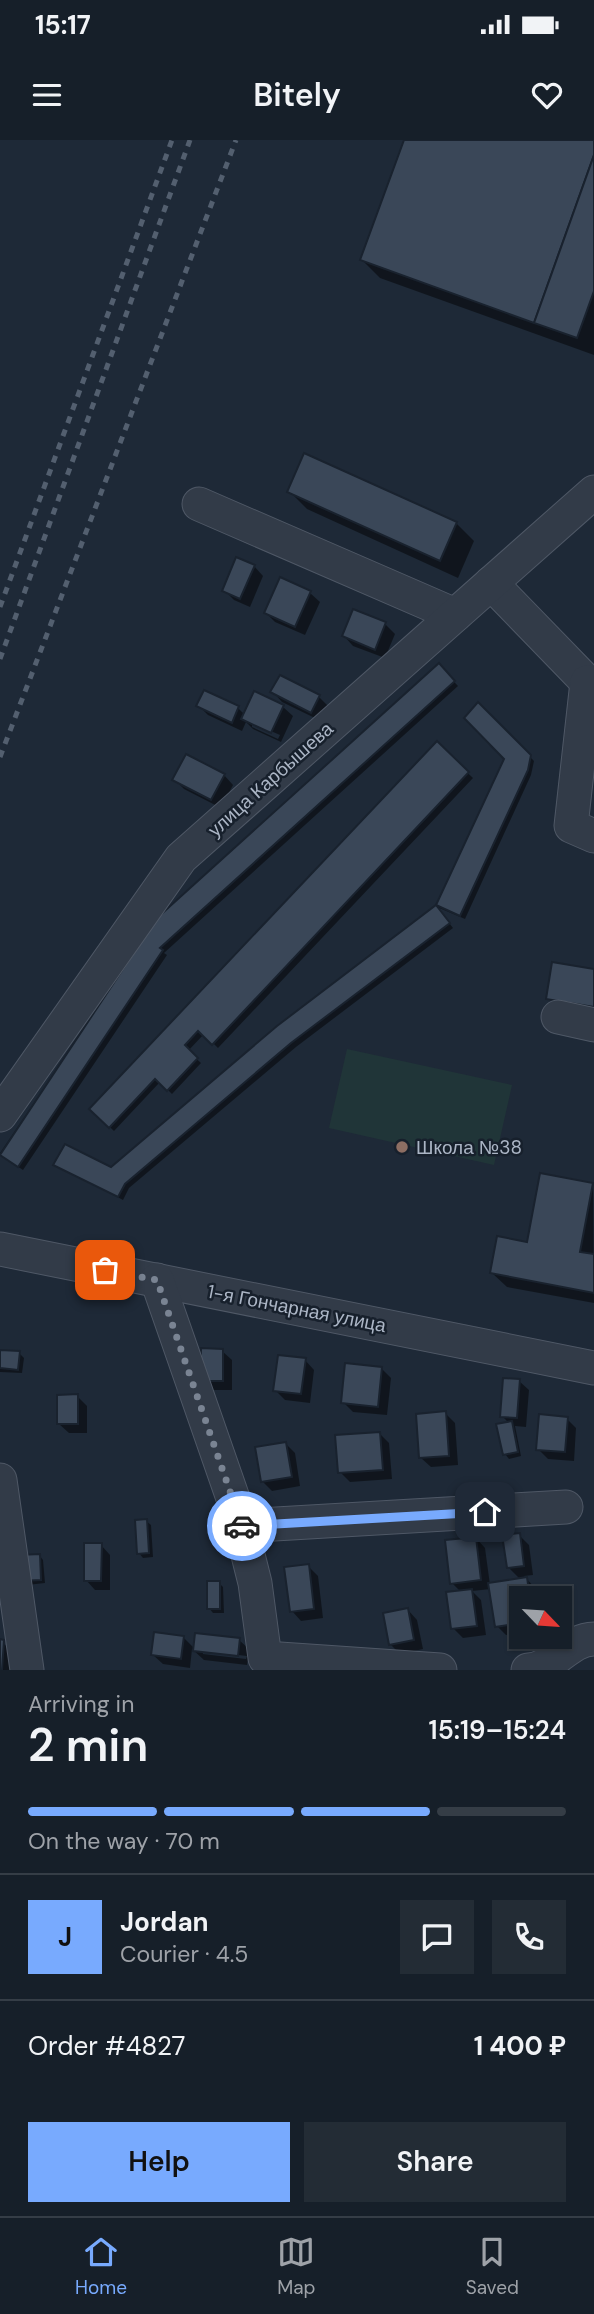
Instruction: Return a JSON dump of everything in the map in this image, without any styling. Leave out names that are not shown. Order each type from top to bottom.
[{"type":"street","name":"улица Карбышева","points":[[0,1115],[181,858],[594,492]]},
{"type":"street","points":[[199,504],[455,615]]},
{"type":"street","points":[[491,583],[590,683],[571,826],[594,836]]},
{"type":"street","points":[[558,1017],[594,1025]]},
{"type":"street","name":"1-я Гончарная улица","points":[[0,1249],[594,1368]]},
{"type":"street","points":[[157,1280],[241,1526],[255,1583],[265,1658],[440,1670]]},
{"type":"street","points":[[0,1480],[27,1670]]},
{"type":"street","points":[[241,1526],[566,1507]]},
{"type":"street","points":[[528,1670],[540,1670],[583,1639],[594,1639]]},
{"type":"green space","points":[[347,1049],[512,1085],[494,1165],[329,1128]]},
{"type":"building","points":[[404,140],[594,140],[594,155],[534,323],[360,260]]},
{"type":"building","points":[[594,155],[594,291],[577,338],[534,323]]},
{"type":"building","points":[[304,453],[457,522],[440,561],[287,492]]},
{"type":"building","points":[[236,557],[255,565],[240,599],[222,591]]},
{"type":"building","points":[[280,577],[311,591],[295,627],[264,613]]},
{"type":"building","points":[[353,609],[386,622],[375,650],[342,636]]},
{"type":"building","points":[[439,663],[455,681],[160,948],[163,950],[18,1167],[0,1155],[144,937],[147,927]]},
{"type":"building","points":[[280,675],[320,695],[311,713],[270,692]]},
{"type":"building","points":[[204,690],[239,706],[232,723],[196,706]]},
{"type":"building","points":[[254,691],[284,705],[271,733],[241,719]]},
{"type":"building","points":[[478,702],[531,755],[528,770],[460,916],[436,905],[504,759],[464,718]]},
{"type":"building","points":[[437,741],[469,772],[212,1045],[198,1031],[185,1045],[198,1058],[167,1091],[155,1079],[109,1128],[89,1109]]},
{"type":"building","points":[[186,754],[225,774],[211,800],[172,780]]},
{"type":"building","points":[[436,905],[450,923],[291,1043],[125,1184],[118,1197],[53,1165],[65,1144],[111,1167],[277,1026]]},
{"type":"building","points":[[552,962],[594,969],[594,1007],[546,999]]},
{"type":"building","points":[[540,1173],[593,1183],[580,1252],[594,1254],[594,1293],[490,1273],[497,1236],[527,1242]]},
{"type":"building","points":[[201,1348],[223,1349],[223,1381],[200,1381]]},
{"type":"building","points":[[0,1350],[20,1351],[18,1370],[0,1368]]},
{"type":"building","points":[[278,1355],[306,1358],[301,1394],[273,1391]]},
{"type":"building","points":[[345,1363],[382,1367],[378,1407],[341,1403]]},
{"type":"building","points":[[503,1378],[520,1379],[517,1418],[500,1417]]},
{"type":"building","points":[[78,1394],[78,1424],[57,1424],[57,1395]]},
{"type":"building","points":[[446,1411],[449,1456],[419,1458],[416,1414]]},
{"type":"building","points":[[539,1414],[568,1417],[565,1452],[536,1450]]},
{"type":"building","points":[[512,1421],[518,1452],[503,1455],[496,1424]]},
{"type":"building","points":[[380,1432],[383,1470],[338,1473],[335,1435]]},
{"type":"building","points":[[286,1442],[292,1477],[261,1482],[255,1447]]},
{"type":"building","points":[[147,1519],[149,1553],[137,1554],[135,1520]]},
{"type":"building","points":[[520,1533],[524,1566],[507,1568],[502,1535]]},
{"type":"building","points":[[476,1537],[481,1580],[450,1584],[445,1540]]},
{"type":"building","points":[[84,1543],[102,1543],[101,1581],[84,1581]]},
{"type":"building","points":[[40,1554],[41,1580],[20,1581],[18,1555]]},
{"type":"building","points":[[309,1564],[314,1609],[290,1612],[284,1567]]},
{"type":"building","points":[[527,1577],[528,1586],[509,1586],[509,1625],[495,1627],[488,1583]]},
{"type":"building","points":[[207,1581],[220,1581],[220,1609],[207,1609]]},
{"type":"building","points":[[472,1589],[477,1626],[451,1629],[446,1592]]},
{"type":"building","points":[[408,1608],[414,1640],[389,1645],[383,1613]]},
{"type":"building","points":[[154,1632],[184,1636],[181,1659],[151,1655]]},
{"type":"building","points":[[195,1633],[240,1638],[238,1656],[193,1651]]},
{"type":"building","points":[[0,1639],[4,1640],[2,1670],[0,1670]]},
{"type":"railway","points":[[0,607],[172,140]]},
{"type":"railway","points":[[0,659],[190,140]]},
{"type":"railway","points":[[0,757],[236,140]]},
{"type":"way so far","points":[[105,1270],[157,1280],[242,1526]]},
{"type":"place","name":"Школа №38","points":[[402,1147]]},
{"type":"route","points":[[242,1526],[485,1512]]}]
